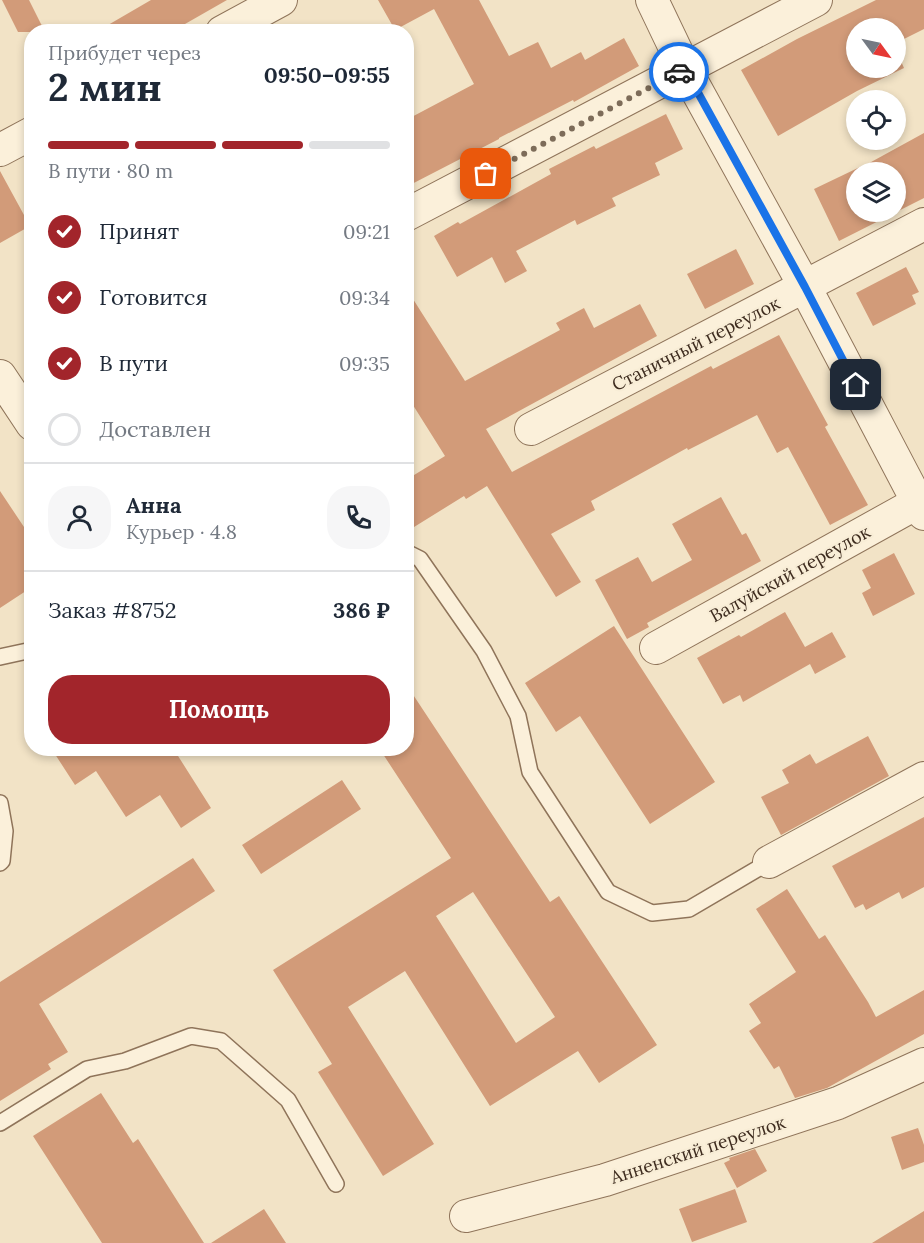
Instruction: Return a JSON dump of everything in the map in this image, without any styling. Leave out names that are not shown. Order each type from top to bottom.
[{"type":"street","points":[[237,24],[281,0]]},
{"type":"street","points":[[652,0],[685,69],[922,505]]},
{"type":"street","points":[[414,211],[816,0]]},
{"type":"street","points":[[0,150],[24,137]]},
{"type":"street","name":"Станичный переулок","points":[[531,429],[924,224]]},
{"type":"street","points":[[0,376],[24,411]]},
{"type":"street","name":"Валуйский переулок","points":[[656,648],[922,505]]},
{"type":"street","points":[[769,862],[924,778]]},
{"type":"street","name":"Анненский переулок","points":[[466,1216],[606,1180],[838,1103],[924,1064]]},
{"type":"lane","points":[[414,556],[420,559],[484,651],[518,716],[530,772],[608,892],[652,913],[689,909],[769,862]]},
{"type":"lane","points":[[0,657],[24,652]]},
{"type":"lane","points":[[0,803],[5,831],[0,863]]},
{"type":"lane","points":[[0,1123],[87,1069],[125,1061],[191,1036],[222,1041],[288,1100],[336,1184]]},
{"type":"building","points":[[2,0],[29,0],[41,24],[24,24],[24,32],[18,32]]},
{"type":"building","points":[[151,0],[227,0],[185,24],[110,24]]},
{"type":"building","points":[[378,0],[479,0],[509,56],[538,42],[551,68],[581,52],[585,60],[624,38],[639,66],[574,102],[573,100],[414,183],[414,116],[474,84],[434,9],[406,24],[392,24]]},
{"type":"building","points":[[876,0],[924,0],[924,29],[906,38],[906,18],[846,18],[846,78],[884,78],[859,90],[846,90],[846,97],[778,136],[741,70]]},
{"type":"building","points":[[666,114],[683,149],[655,163],[660,175],[612,198],[616,206],[577,225],[575,220],[516,251],[527,271],[505,283],[492,257],[457,277],[434,236],[551,174],[549,169],[594,146],[596,149]]},
{"type":"building","points":[[924,133],[924,198],[906,207],[906,162],[871,162],[893,150],[906,150],[906,143]]},
{"type":"building","points":[[0,171],[24,215],[24,229],[0,243]]},
{"type":"building","points":[[846,174],[846,222],[877,222],[839,241],[814,189]]},
{"type":"building","points":[[736,249],[754,284],[705,309],[687,274]]},
{"type":"building","points":[[906,267],[919,292],[912,295],[916,304],[873,326],[856,293]]},
{"type":"building","points":[[414,301],[465,381],[560,330],[556,323],[584,308],[594,328],[640,304],[657,336],[486,429],[512,472],[711,366],[713,369],[779,335],[828,425],[825,427],[868,505],[830,525],[788,447],[777,453],[757,415],[688,450],[687,448],[591,501],[595,510],[551,534],[581,582],[556,597],[487,486],[466,499],[464,496],[414,527],[414,475],[445,456],[414,407]]},
{"type":"building","points":[[0,491],[24,527],[24,592],[0,608]]},
{"type":"building","points":[[721,497],[742,535],[746,533],[761,561],[647,623],[649,627],[627,639],[595,580],[638,557],[652,582],[692,560],[672,524]]},
{"type":"building","points":[[894,553],[915,594],[873,616],[862,593],[871,588],[862,570]]},
{"type":"building","points":[[785,612],[805,647],[832,632],[846,657],[815,674],[810,664],[743,702],[740,695],[723,704],[697,658]]},
{"type":"building","points":[[614,626],[715,782],[650,824],[580,716],[556,732],[525,683]]},
{"type":"building","points":[[414,696],[550,902],[559,896],[657,1045],[599,1083],[578,1051],[490,1106],[405,971],[348,1007],[434,1144],[383,1176],[318,1072],[332,1064],[273,970],[451,858],[384,756],[414,756]],"holes":[[[473,892],[555,1017],[516,1043],[436,916]]]},
{"type":"building","points":[[868,736],[889,776],[781,835],[761,797],[789,783],[782,770],[810,754],[816,764]]},
{"type":"building","points":[[56,756],[178,756],[211,808],[181,828],[160,795],[126,817],[96,771],[75,785]]},
{"type":"building","points":[[342,780],[361,809],[261,874],[242,845]]},
{"type":"building","points":[[924,817],[924,887],[902,899],[899,892],[866,910],[863,904],[855,908],[832,866]]},
{"type":"building","points":[[193,858],[215,891],[39,1004],[68,1052],[48,1064],[51,1069],[0,1101],[0,982]]},
{"type":"building","points":[[787,889],[819,939],[825,935],[876,1017],[924,990],[924,1034],[827,1088],[795,1098],[779,1066],[774,1069],[749,1031],[761,1023],[749,1004],[796,972],[756,909]]},
{"type":"building","points":[[101,1093],[133,1143],[138,1139],[204,1243],[102,1243],[33,1136]]},
{"type":"building","points":[[918,1128],[924,1145],[924,1162],[902,1170],[891,1137]]},
{"type":"building","points":[[755,1149],[767,1171],[737,1188],[724,1163],[730,1160],[729,1158]]},
{"type":"building","points":[[735,1189],[747,1222],[692,1242],[679,1209]]},
{"type":"building","points":[[264,1209],[286,1243],[211,1243]]},
{"type":"building","points":[[924,1211],[924,1243],[872,1243]]},
{"type":"way so far","points":[[486,174],[679,72]]},
{"type":"route","points":[[679,72],[685,69],[856,385]]}]
